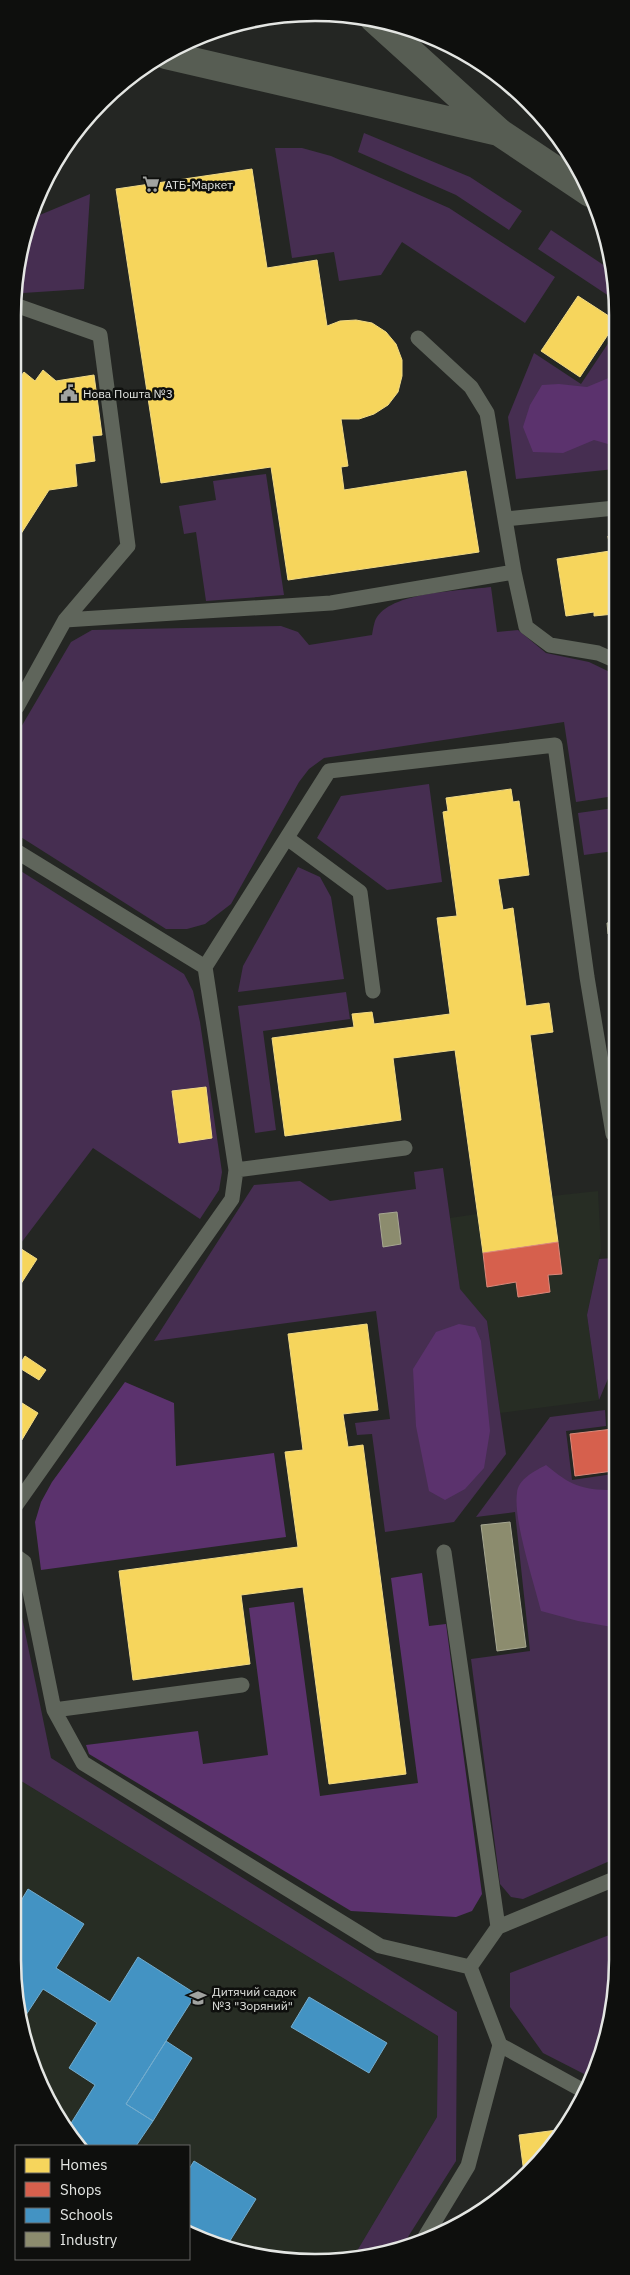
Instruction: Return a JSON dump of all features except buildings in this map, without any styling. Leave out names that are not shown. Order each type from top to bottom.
[{"type":"main road","points":[[387,30],[499,132],[578,185]]},
{"type":"main road","points":[[174,58],[499,132]]},
{"type":"lane","points":[[21,307],[100,335],[128,546],[65,620],[21,700]]},
{"type":"lane","points":[[418,338],[471,387],[487,412],[514,572],[526,627],[550,645],[598,653],[609,658]]},
{"type":"lane","points":[[505,519],[609,509]]},
{"type":"lane","points":[[65,620],[331,603],[514,572]]},
{"type":"lane","points":[[21,1498],[232,1199],[236,1170],[204,967],[329,771],[554,745],[587,977],[609,1110]]},
{"type":"lane","points":[[287,838],[360,892],[373,991]]},
{"type":"lane","points":[[21,854],[204,967]]},
{"type":"lane","points":[[236,1170],[405,1148]]},
{"type":"lane","points":[[444,1552],[498,1927]]},
{"type":"lane","points":[[21,1560],[24,1562],[54,1710],[83,1763],[380,1946],[470,1967]]},
{"type":"lane","points":[[54,1710],[242,1685]]},
{"type":"lane","points":[[470,1967],[498,1927],[609,1881]]},
{"type":"lane","points":[[429,2230],[468,2166],[500,2045],[470,1967]]},
{"type":"lane","points":[[500,2045],[579,2088]]},
{"type":"shaded area","points":[[364,133],[470,177],[522,211],[509,230],[456,195],[358,152]]},
{"type":"shaded area","points":[[275,148],[302,148],[331,156],[449,208],[555,277],[525,323],[402,242],[381,275],[339,281],[334,252],[292,258]]},
{"type":"shaded area","points":[[90,194],[84,289],[22,293],[31,239],[39,215]]},
{"type":"shaded area","points":[[551,230],[604,265],[608,295],[538,249]]},
{"type":"shaded area","points":[[609,342],[609,470],[516,479],[508,417],[534,353],[581,384]]},
{"type":"shaded area","points":[[609,378],[609,444],[594,440],[563,453],[533,452],[523,427],[530,405],[542,385],[559,384],[587,387]]},
{"type":"shaded area","points":[[266,474],[284,595],[206,601],[196,532],[184,534],[179,506],[216,500],[213,481]]},
{"type":"shaded area","points":[[491,587],[497,632],[518,630],[546,653],[589,662],[609,672],[609,797],[576,802],[564,722],[324,758],[309,769],[299,782],[231,904],[205,924],[187,929],[166,929],[21,837],[21,727],[71,642],[92,630],[281,626],[298,632],[309,645],[372,635],[377,617],[386,608],[413,597],[446,591]]},
{"type":"shaded area","points":[[429,784],[442,882],[387,890],[317,838],[341,796]]},
{"type":"shaded area","points":[[609,809],[609,852],[584,855],[578,813]]},
{"type":"shaded area","points":[[298,867],[320,877],[331,897],[344,979],[238,992],[243,966]]},
{"type":"shaded area","points":[[21,871],[184,974],[193,991],[200,1022],[222,1172],[219,1190],[200,1219],[93,1148],[21,1243]]},
{"type":"shaded area","points":[[346,992],[350,1019],[263,1031],[276,1130],[255,1133],[238,1006]]},
{"type":"shaded area","points":[[443,1168],[460,1289],[487,1321],[506,1454],[454,1522],[385,1532],[372,1434],[357,1435],[355,1423],[390,1419],[376,1311],[154,1341],[254,1185],[300,1181],[330,1201],[416,1189],[414,1172]]},
{"type":"shaded area","points":[[598,1191],[601,1250],[587,1315],[599,1400],[500,1413],[487,1321],[460,1290],[450,1218],[477,1214],[487,1286],[516,1282],[518,1297],[550,1293],[548,1275],[562,1273],[552,1196]]},
{"type":"shaded area","points":[[609,1258],[609,1376],[599,1400],[587,1315],[599,1259]]},
{"type":"shaded area","points":[[459,1324],[475,1327],[481,1341],[490,1431],[484,1468],[465,1489],[445,1500],[429,1491],[416,1426],[413,1369],[436,1332]]},
{"type":"shaded area","points":[[125,1382],[174,1403],[176,1466],[274,1453],[286,1537],[41,1570],[35,1522],[41,1502],[52,1482]]},
{"type":"shaded area","points":[[605,1410],[606,1426],[566,1431],[572,1480],[609,1475],[609,1861],[523,1899],[511,1897],[500,1884],[471,1659],[530,1651],[515,1512],[476,1517],[550,1417]]},
{"type":"shaded area","points":[[546,1465],[576,1485],[592,1489],[609,1490],[609,1626],[578,1621],[541,1611],[521,1534],[517,1504],[517,1493],[520,1484]]},
{"type":"shaded area","points":[[422,1573],[429,1626],[446,1624],[482,1894],[472,1911],[456,1917],[351,1911],[89,1754],[86,1745],[198,1731],[203,1764],[268,1755],[249,1608],[294,1602],[320,1796],[418,1783],[391,1578]]},
{"type":"shaded area","points":[[21,1612],[51,1758],[457,2012],[456,2161],[407,2239],[391,2244],[357,2250],[437,2117],[438,2036],[21,1781]]},
{"type":"shaded area","name":"Дитячий садок №3 \"Зоряний\"","points":[[21,1781],[438,2036],[437,2117],[357,2250],[334,2253],[296,2253],[258,2248],[221,2238],[190,2225],[190,2145],[87,2145],[71,2123],[52,2090],[37,2054],[27,2017],[21,1960]]},
{"type":"shaded area","points":[[609,1935],[608,1979],[603,2017],[599,2036],[585,2074],[543,2053],[510,2007],[510,1973]]},
{"type":"place","name":"АТБ-Маркет","points":[[151,184]]},
{"type":"place","name":"Нова Пошта №3","points":[[69,393]]},
{"type":"place","name":"Дитячий садок №3 \"Зоряний\"","points":[[198,1998]]}]
